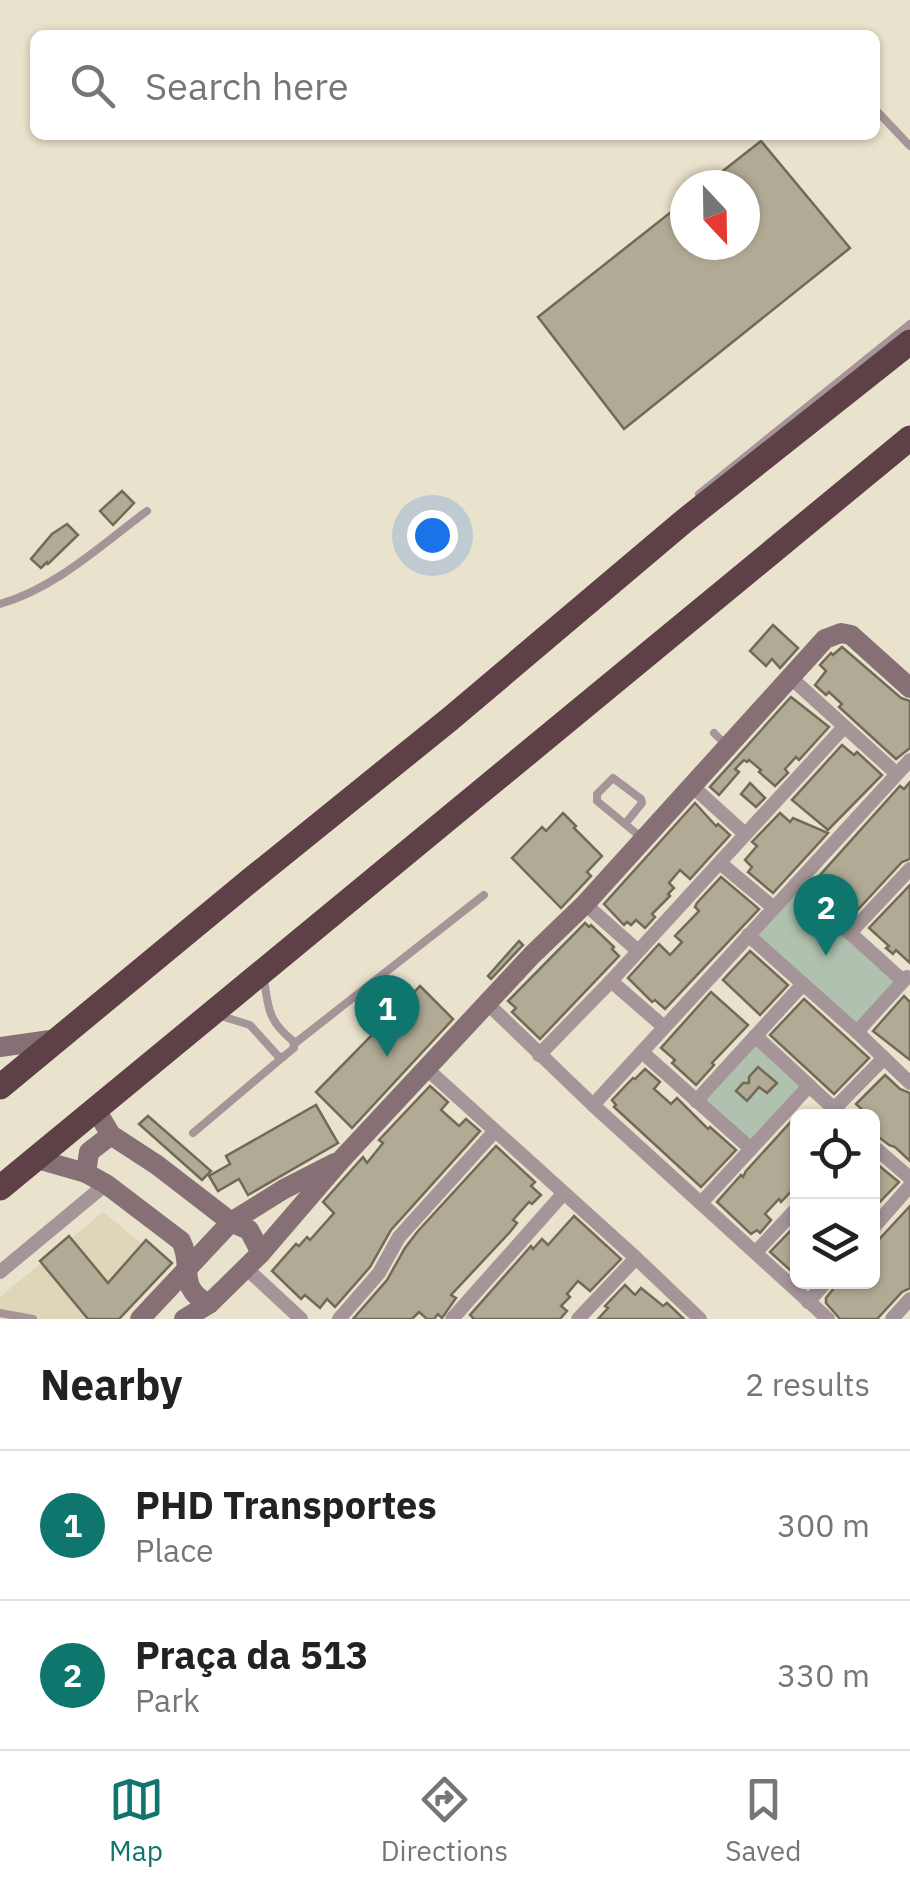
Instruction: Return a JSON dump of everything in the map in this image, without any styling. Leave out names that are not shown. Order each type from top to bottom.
[{"type":"highway","points":[[0,1087],[450,720],[685,515],[910,343]]},
{"type":"highway","points":[[0,1188],[910,438]]},
{"type":"street","points":[[184,1319],[209,1304],[253,1261],[341,1160],[692,785],[720,739],[790,677],[825,639],[841,633],[851,635],[910,688]]},
{"type":"street","points":[[790,677],[897,774]]},
{"type":"street","points":[[539,1055],[844,727]]},
{"type":"street","points":[[594,1106],[910,760]]},
{"type":"street","points":[[692,785],[745,834]]},
{"type":"street","points":[[720,863],[774,908]]},
{"type":"street","points":[[850,933],[910,870]]},
{"type":"street","points":[[796,884],[907,978],[856,1032]]},
{"type":"street","points":[[584,904],[637,950]]},
{"type":"street","points":[[748,935],[910,1082]]},
{"type":"street","points":[[611,981],[664,1027]]},
{"type":"street","points":[[696,1101],[803,984]]},
{"type":"street","points":[[488,1004],[828,1319]]},
{"type":"street","points":[[754,1036],[834,1109]]},
{"type":"street","points":[[0,1047],[56,1040]]},
{"type":"street","points":[[642,1052],[750,1149]]},
{"type":"street","points":[[841,1109],[884,1058]]},
{"type":"street","points":[[428,1070],[636,1258],[696,1318]]},
{"type":"street","points":[[701,1203],[809,1086]]},
{"type":"street","points":[[96,1110],[111,1135],[231,1222],[249,1230],[253,1261],[301,1319]]},
{"type":"street","points":[[339,1319],[379,1273],[400,1237],[494,1132]]},
{"type":"street","points":[[86,1173],[89,1152],[111,1135]]},
{"type":"street","points":[[880,1153],[910,1178]]},
{"type":"street","points":[[37,1159],[86,1173],[106,1184],[181,1242],[191,1289],[209,1304]]},
{"type":"street","points":[[140,1319],[231,1222],[341,1160]]},
{"type":"street","points":[[0,1272],[106,1184]]},
{"type":"street","points":[[880,1220],[910,1186]]},
{"type":"street","points":[[452,1319],[563,1194]]},
{"type":"street","points":[[756,1252],[790,1216]]},
{"type":"street","points":[[578,1319],[636,1258]]},
{"type":"street","points":[[808,1302],[820,1289]]},
{"type":"street","points":[[892,1319],[910,1299]]},
{"type":"lane","points":[[880,114],[910,146]]},
{"type":"lane","points":[[696,496],[910,324]]},
{"type":"lane","points":[[0,604],[56,578],[147,511]]},
{"type":"lane","points":[[625,824],[642,803],[613,778],[596,794],[596,800],[643,839]]},
{"type":"lane","points":[[193,1133],[291,1052],[294,1044],[484,895]]},
{"type":"lane","points":[[263,972],[270,1016],[294,1044]]},
{"type":"lane","points":[[212,1014],[246,1023],[282,1057]]},
{"type":"lane","points":[[0,1312],[33,1319]]},
{"type":"shaded area","points":[[103,1212],[164,1262],[116,1319],[0,1319],[0,1297]]},
{"type":"green space","points":[[798,876],[910,978],[858,1037],[742,934]]},
{"type":"green space","points":[[758,1028],[816,1082],[747,1152],[691,1099]]},
{"type":"building","points":[[761,141],[850,248],[624,429],[538,317],[670,213],[670,260],[760,260],[760,170],[724,170]]},
{"type":"building","points":[[122,491],[134,503],[113,525],[100,511]]},
{"type":"building","points":[[67,524],[78,535],[41,568],[31,559],[52,534]]},
{"type":"building","points":[[773,625],[798,648],[780,668],[772,659],[766,666],[750,651]]},
{"type":"building","points":[[842,647],[901,698],[910,701],[910,748],[896,759],[839,707],[842,704],[829,692],[826,695],[815,685],[826,671],[820,665]]},
{"type":"building","points":[[791,697],[829,727],[799,760],[796,757],[785,769],[788,773],[775,786],[761,770],[744,760],[719,795],[710,787]]},
{"type":"building","points":[[842,745],[854,755],[857,752],[882,775],[828,830],[792,800]]},
{"type":"building","points":[[910,782],[910,859],[902,862],[852,916],[812,884],[900,786],[904,789]]},
{"type":"building","points":[[750,783],[765,798],[756,807],[741,794]]},
{"type":"building","points":[[695,803],[730,835],[690,879],[680,870],[669,883],[674,888],[670,896],[652,914],[655,917],[645,928],[636,920],[624,925],[604,904]]},
{"type":"building","points":[[563,813],[602,856],[587,872],[591,876],[561,908],[512,858],[542,827],[546,831]]},
{"type":"building","points":[[780,813],[790,822],[793,818],[828,833],[773,893],[748,872],[752,867],[745,860],[757,846],[752,842]]},
{"type":"building","points":[[721,877],[759,909],[665,1009],[628,978],[659,944],[670,955],[682,942],[675,936],[699,911],[697,903]]},
{"type":"building","points":[[910,885],[910,963],[896,950],[893,954],[869,928]]},
{"type":"building","points":[[585,923],[619,956],[540,1039],[512,1012],[516,1008],[508,1001]]},
{"type":"building","points":[[519,941],[523,945],[491,979],[488,976]]},
{"type":"building","points":[[750,951],[788,985],[760,1015],[723,980]]},
{"type":"building","points":[[420,986],[453,1019],[352,1128],[316,1092]]},
{"type":"building","points":[[711,992],[748,1025],[696,1085],[661,1048]]},
{"type":"building","points":[[904,996],[910,1002],[910,1060],[873,1031]]},
{"type":"building","points":[[804,999],[869,1058],[834,1094],[770,1035]]},
{"type":"building","points":[[758,1067],[777,1083],[767,1093],[759,1087],[747,1101],[736,1091],[743,1083],[749,1083]]},
{"type":"building","points":[[645,1069],[660,1082],[654,1089],[671,1104],[677,1098],[736,1150],[701,1187],[614,1107],[612,1100]]},
{"type":"building","points":[[885,1075],[910,1093],[910,1161],[880,1138],[880,1109],[861,1109],[856,1104]]},
{"type":"building","points":[[430,1086],[448,1102],[441,1110],[459,1126],[466,1119],[480,1131],[391,1230],[370,1267],[335,1307],[327,1299],[320,1308],[305,1295],[301,1299],[272,1271],[296,1244],[299,1246],[307,1237],[310,1240],[334,1213],[323,1202],[363,1157],[367,1163],[383,1143],[379,1140]]},
{"type":"building","points":[[316,1105],[338,1143],[248,1195],[239,1179],[218,1191],[209,1176],[230,1164],[226,1156]]},
{"type":"building","points":[[148,1116],[211,1171],[202,1180],[139,1124]]},
{"type":"building","points":[[790,1123],[790,1192],[765,1214],[771,1220],[760,1233],[757,1230],[751,1234],[717,1202]]},
{"type":"building","points":[[496,1146],[535,1182],[531,1186],[541,1195],[532,1204],[529,1202],[513,1220],[517,1223],[510,1232],[451,1295],[456,1298],[442,1318],[438,1314],[427,1319],[419,1312],[412,1319],[353,1319],[387,1280],[418,1231]]},
{"type":"building","points":[[880,1167],[899,1182],[880,1202]]},
{"type":"building","points":[[910,1206],[910,1288],[877,1319],[840,1319],[826,1303],[833,1289],[880,1289],[880,1238]]},
{"type":"building","points":[[574,1216],[621,1259],[590,1291],[578,1281],[561,1306],[567,1311],[560,1319],[474,1319],[470,1315],[531,1246],[533,1249],[542,1239],[548,1245]]},
{"type":"building","points":[[790,1231],[790,1270],[770,1252]]},
{"type":"building","points":[[69,1236],[108,1283],[146,1240],[172,1263],[119,1319],[88,1319],[40,1261]]},
{"type":"building","points":[[625,1285],[635,1295],[641,1288],[663,1306],[667,1303],[684,1319],[598,1319]]},
{"type":"place","name":"Praça da 513","points":[[826,956]]},
{"type":"place","name":"PHD Transportes","points":[[387,1057]]}]
